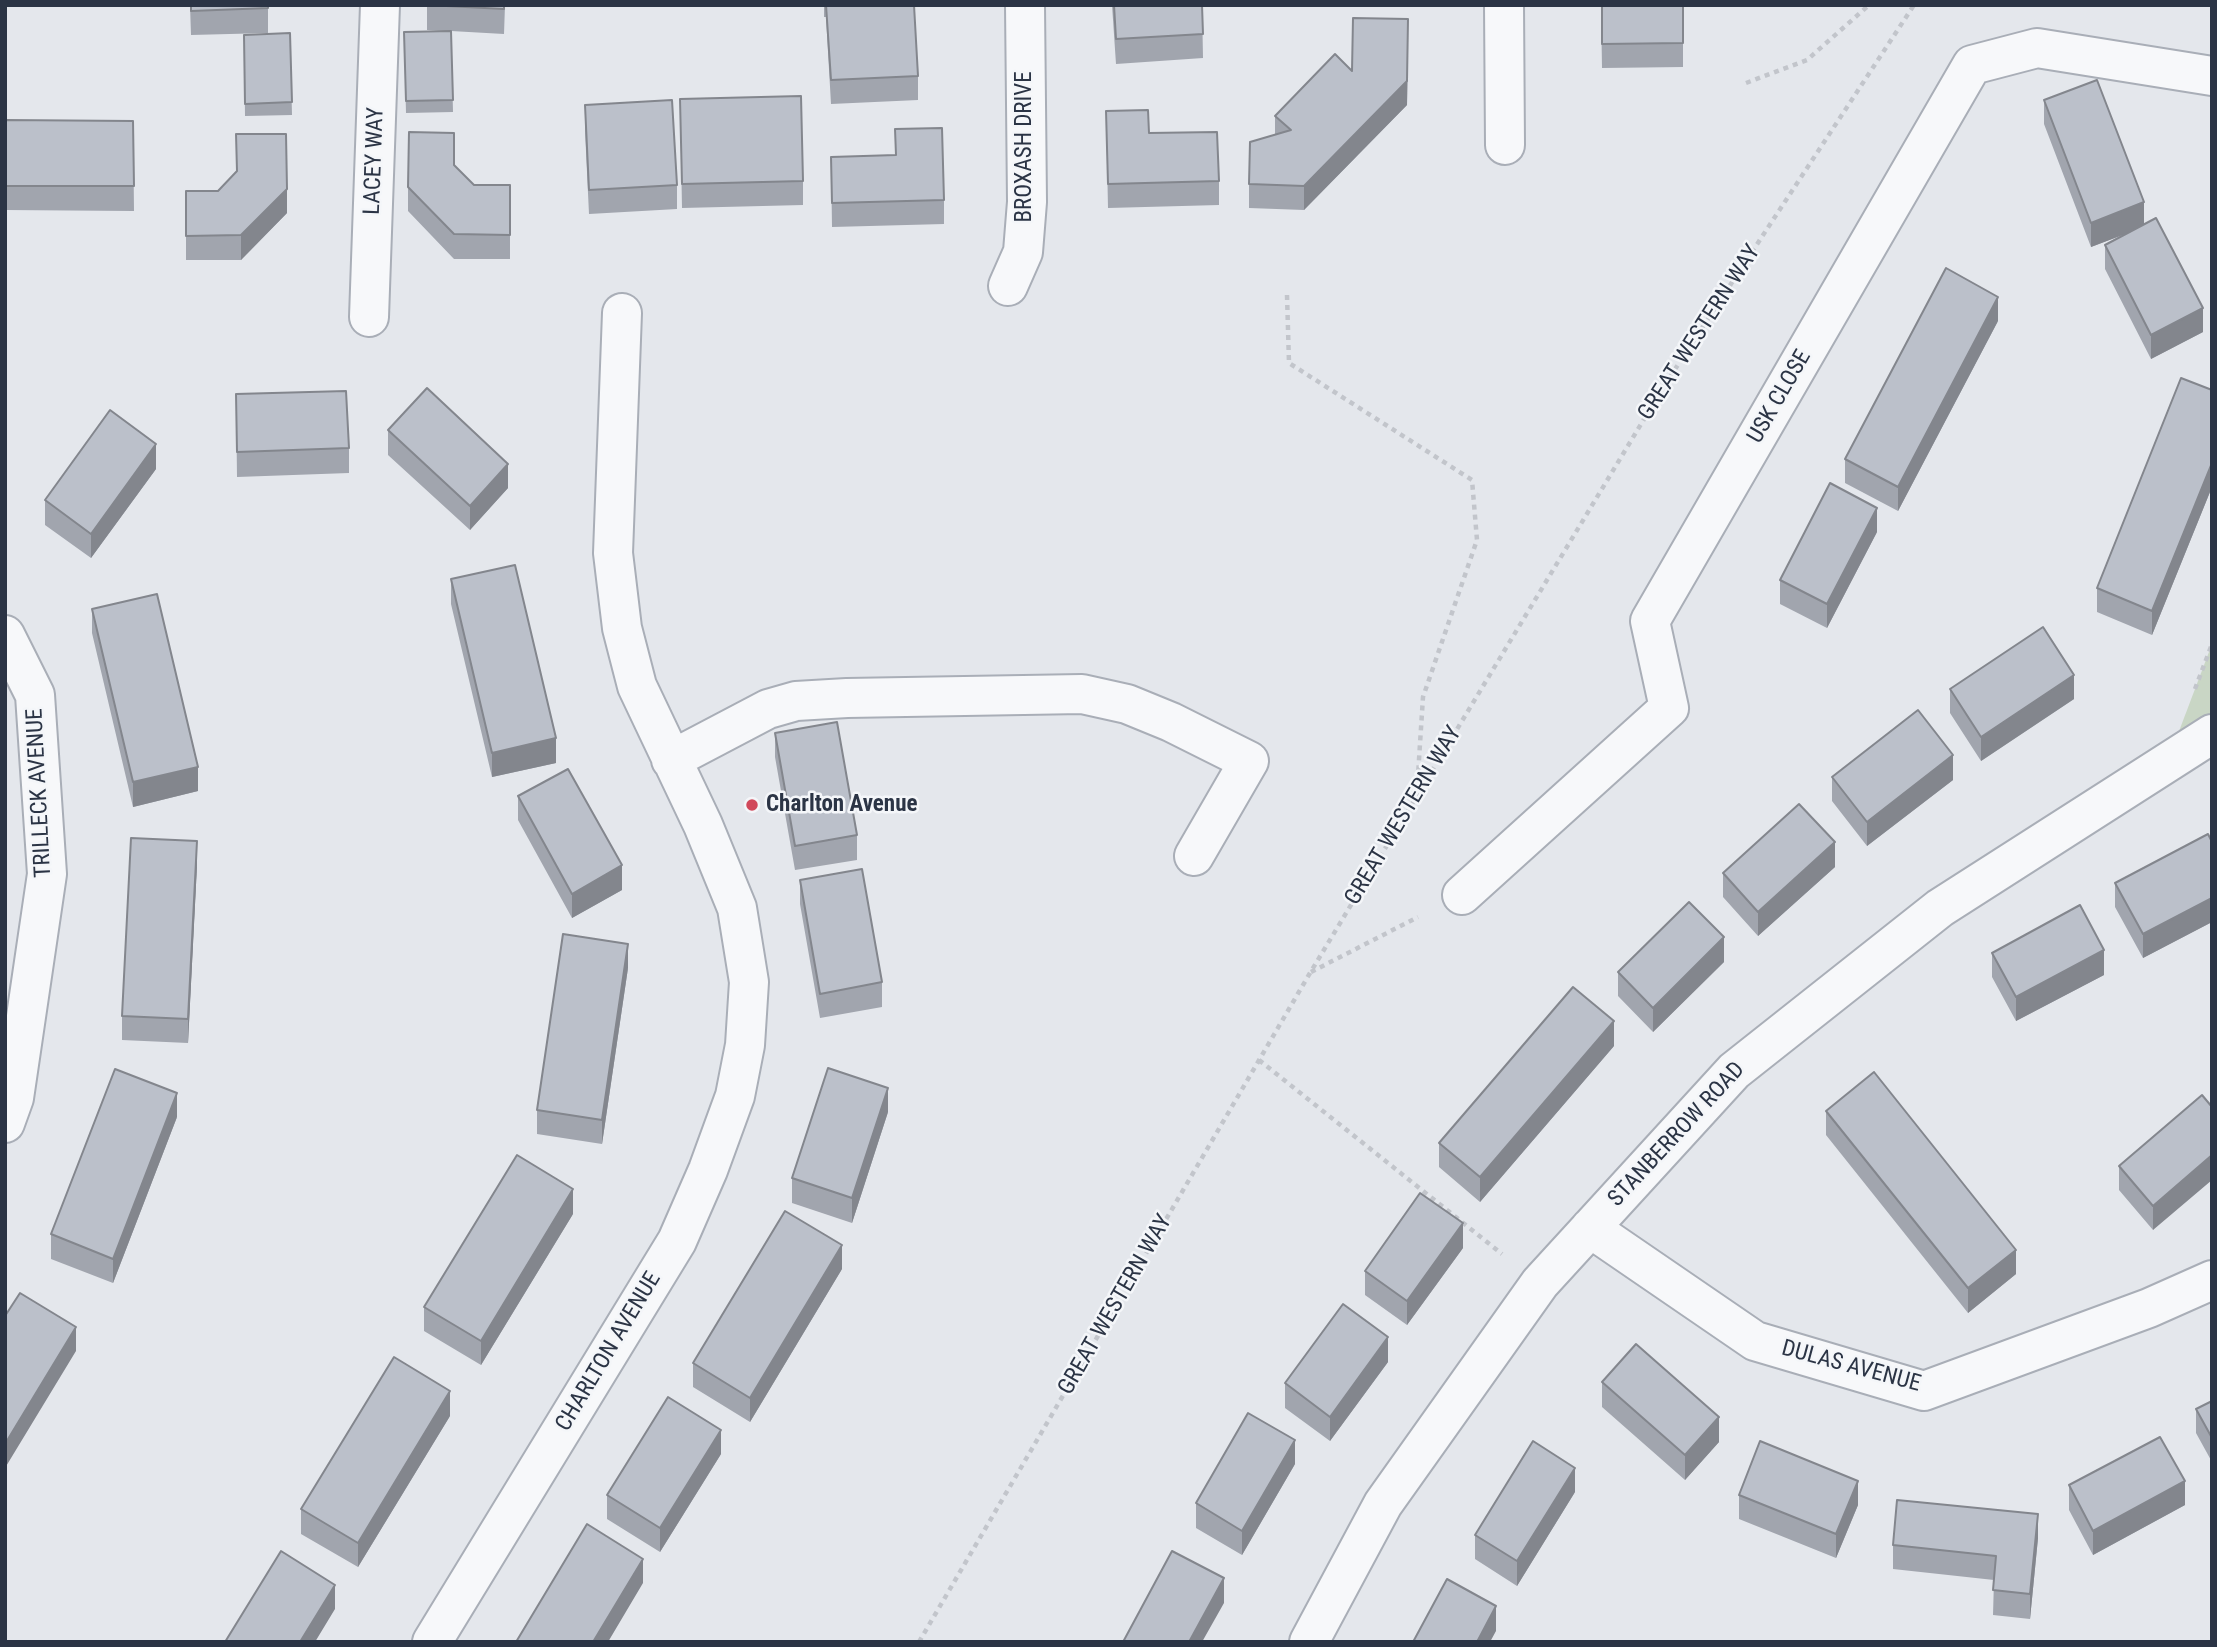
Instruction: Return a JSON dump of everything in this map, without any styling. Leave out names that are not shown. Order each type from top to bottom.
[{"type":"street","name":"LACEY WAY","points":[[369,317],[380,5]]},
{"type":"street","name":"BROXASH DRIVE","points":[[1008,286],[1023,252],[1027,202],[1024,5]]},
{"type":"street","points":[[1504,5],[1505,145]]},
{"type":"street","name":"USK CLOSE","points":[[1462,895],[1669,708],[1650,621],[1972,65],[2037,48],[2212,76]]},
{"type":"street","name":"CHARLTON AVENUE","points":[[432,1642],[677,1241],[708,1170],[735,1097],[745,1045],[749,982],[737,908],[703,825],[636,686],[622,628],[613,553],[622,313]]},
{"type":"street","name":"TRILLECK AVENUE","points":[[5,635],[35,695],[47,874],[14,1098],[5,1123]]},
{"type":"street","points":[[671,760],[768,709],[796,701],[1082,694],[1127,704],[1160,717],[1249,761],[1194,856]]},
{"type":"street","name":"STANBERROW ROAD","points":[[1309,1642],[1383,1504],[1540,1283],[1734,1071],[1940,908],[2212,734]]},
{"type":"street","name":"DULAS AVENUE","points":[[1590,1228],[1755,1341],[1924,1391],[2148,1308],[2212,1280]]},
{"type":"path","points":[[1746,83],[1807,60],[1869,5]]},
{"type":"path","name":"GREAT WESTERN WAY","points":[[919,1642],[1310,973],[1664,386],[1914,5]]},
{"type":"path","points":[[1287,295],[1290,363],[1472,480],[1477,540],[1423,697],[1417,795]]},
{"type":"path","points":[[1310,973],[1462,895]]},
{"type":"path","points":[[1259,1060],[1540,1283]]},
{"type":"green space","points":[[2212,644],[2212,734],[2167,763]]},
{"type":"building","points":[[191,5],[268,5],[268,8],[191,11]]},
{"type":"building","points":[[427,5],[504,5],[504,9]]},
{"type":"building","points":[[826,5],[914,5],[918,76],[831,80]]},
{"type":"building","points":[[1114,5],[1202,5],[1203,34],[1116,39]]},
{"type":"building","points":[[1602,5],[1683,5],[1683,43],[1602,44]]},
{"type":"building","points":[[1353,18],[1408,19],[1407,81],[1304,186],[1249,184],[1250,142],[1291,130],[1275,116],[1335,54],[1352,71]]},
{"type":"building","points":[[451,31],[453,100],[406,101],[404,32]]},
{"type":"building","points":[[290,33],[292,102],[245,104],[244,35]]},
{"type":"building","points":[[2097,80],[2144,202],[2091,223],[2044,100]]},
{"type":"building","points":[[801,96],[803,181],[682,184],[680,99]]},
{"type":"building","points":[[672,100],[677,185],[589,190],[585,105]]},
{"type":"building","points":[[1148,110],[1149,133],[1217,132],[1219,181],[1108,184],[1106,111]]},
{"type":"building","points":[[5,120],[133,121],[134,186],[5,186]]},
{"type":"building","points":[[942,128],[944,200],[832,203],[831,157],[896,155],[895,129]]},
{"type":"building","points":[[409,132],[454,133],[454,165],[474,185],[510,185],[510,235],[454,234],[408,187]]},
{"type":"building","points":[[236,134],[286,134],[287,189],[241,235],[186,236],[186,191],[218,191],[237,171]]},
{"type":"building","points":[[2156,218],[2203,308],[2151,335],[2105,245]]},
{"type":"building","points":[[1946,268],[1998,297],[1898,487],[1845,459]]},
{"type":"building","points":[[2181,378],[2212,390],[2212,463],[2152,611],[2097,588]]},
{"type":"building","points":[[427,388],[508,464],[470,506],[388,430]]},
{"type":"building","points":[[346,391],[349,448],[237,452],[236,394]]},
{"type":"building","points":[[110,410],[156,444],[91,534],[45,500]]},
{"type":"building","points":[[1830,483],[1877,508],[1827,604],[1780,580]]},
{"type":"building","points":[[515,565],[556,738],[492,753],[451,579]]},
{"type":"building","points":[[157,594],[198,767],[133,782],[92,609]]},
{"type":"building","points":[[2043,627],[2074,675],[1981,737],[1950,689]]},
{"type":"building","points":[[1918,710],[1953,755],[1867,822],[1832,777]]},
{"type":"building","points":[[837,722],[857,835],[795,846],[775,733]]},
{"type":"building","points":[[568,769],[622,865],[572,894],[518,796]]},
{"type":"building","points":[[1799,804],[1835,842],[1758,912],[1723,873]]},
{"type":"building","points":[[2208,834],[2212,842],[2212,898],[2143,934],[2115,883]]},
{"type":"building","points":[[131,838],[197,841],[188,1019],[122,1016]]},
{"type":"building","points":[[862,869],[882,982],[820,994],[800,880]]},
{"type":"building","points":[[1689,902],[1724,937],[1653,1008],[1618,972]]},
{"type":"building","points":[[2080,905],[2104,950],[2016,997],[1992,953]]},
{"type":"building","points":[[563,934],[628,944],[602,1120],[537,1110]]},
{"type":"building","points":[[1573,987],[1614,1021],[1480,1177],[1439,1143]]},
{"type":"building","points":[[828,1068],[888,1088],[852,1198],[792,1178]]},
{"type":"building","points":[[115,1069],[177,1093],[113,1259],[51,1234]]},
{"type":"building","points":[[1874,1072],[2016,1250],[1968,1288],[1826,1111]]},
{"type":"building","points":[[2202,1095],[2212,1107],[2212,1155],[2153,1206],[2119,1166]]},
{"type":"building","points":[[517,1155],[573,1189],[481,1341],[424,1307]]},
{"type":"building","points":[[1420,1193],[1463,1223],[1407,1301],[1365,1271]]},
{"type":"building","points":[[785,1211],[842,1245],[750,1398],[693,1363]]},
{"type":"building","points":[[20,1293],[76,1327],[5,1444],[5,1316]]},
{"type":"building","points":[[1343,1304],[1388,1337],[1330,1417],[1285,1383]]},
{"type":"building","points":[[1636,1344],[1719,1417],[1685,1455],[1602,1382]]},
{"type":"building","points":[[394,1357],[450,1391],[358,1543],[301,1509]]},
{"type":"building","points":[[668,1397],[721,1430],[660,1528],[607,1495]]},
{"type":"building","points":[[2212,1401],[2212,1438],[2196,1409]]},
{"type":"building","points":[[1248,1413],[1295,1440],[1242,1531],[1196,1503]]},
{"type":"building","points":[[2160,1437],[2185,1481],[2093,1531],[2069,1485]]},
{"type":"building","points":[[1533,1441],[1575,1468],[1517,1561],[1475,1535]]},
{"type":"building","points":[[1760,1441],[1858,1481],[1836,1534],[1739,1495]]},
{"type":"building","points":[[1897,1500],[2038,1514],[2030,1594],[1993,1590],[1996,1556],[1893,1545]]},
{"type":"building","points":[[587,1524],[643,1559],[593,1642],[516,1642]]},
{"type":"building","points":[[281,1551],[335,1585],[300,1642],[225,1642]]},
{"type":"building","points":[[1172,1551],[1224,1578],[1189,1642],[1123,1642]]},
{"type":"building","points":[[1447,1579],[1496,1606],[1477,1642],[1413,1642]]},
{"type":"place","name":"Charlton Avenue","points":[[752,805]]}]
